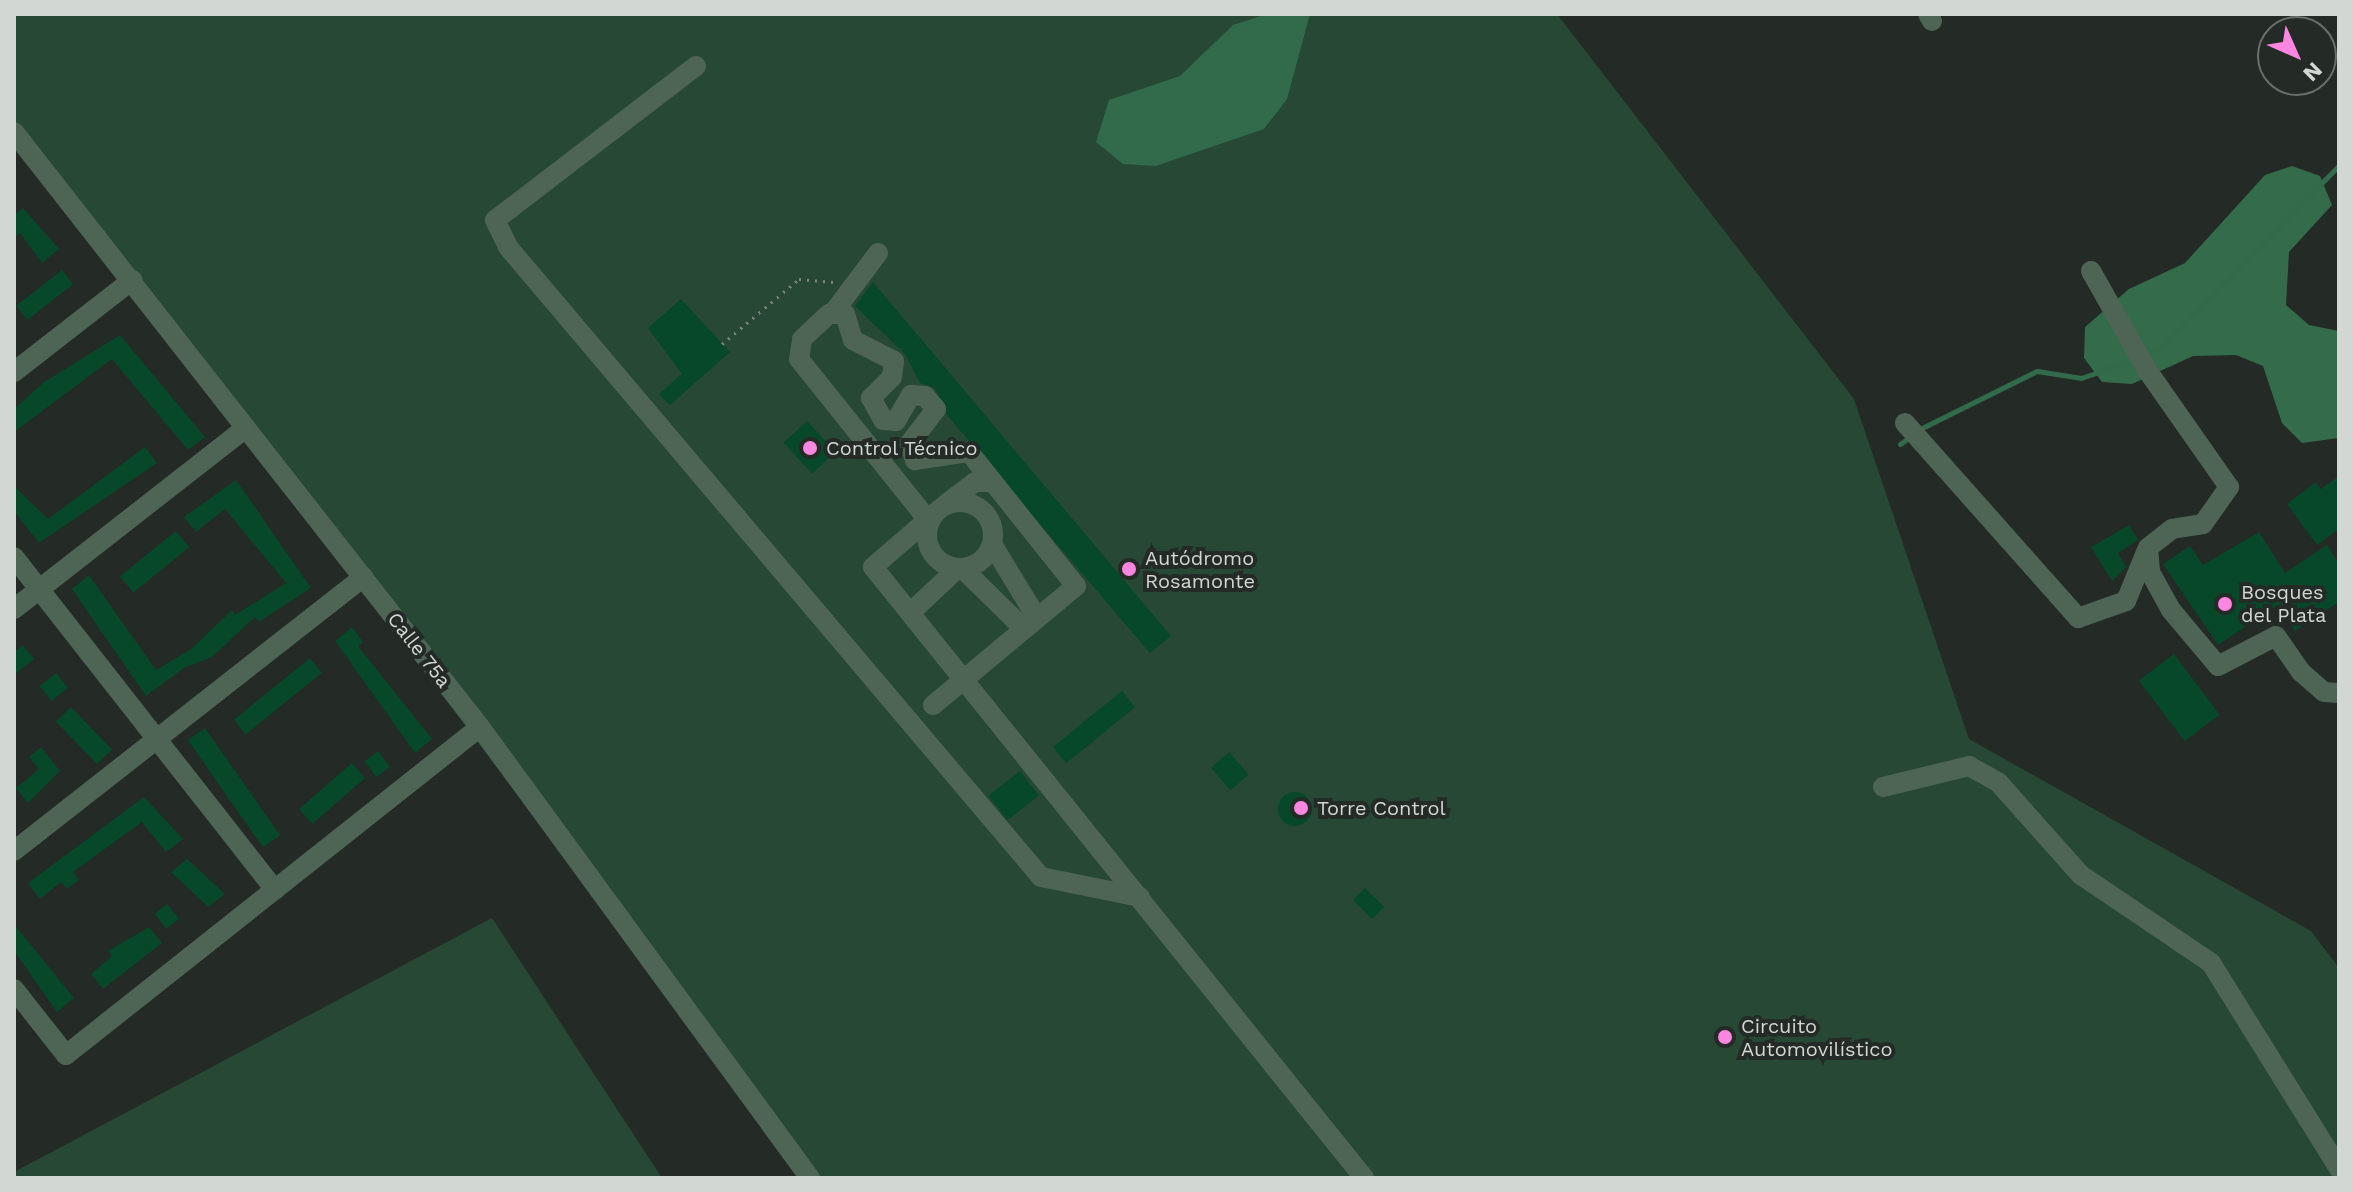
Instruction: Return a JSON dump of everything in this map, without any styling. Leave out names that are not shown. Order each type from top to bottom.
[{"type":"street","points":[[696,66],[495,220],[508,247],[1041,877],[1140,897]]},
{"type":"street","name":"Calle 75a","points":[[14,133],[480,727],[810,1178]]},
{"type":"street","points":[[878,253],[833,313],[802,339],[799,359],[934,514]]},
{"type":"street","points":[[1905,423],[2078,618],[2126,601],[2148,548],[2172,529],[2203,524],[2229,487],[2141,356],[2091,271]]},
{"type":"street","points":[[14,372],[132,280]]},
{"type":"street","points":[[833,313],[849,319],[858,344],[886,351],[894,361],[892,377],[871,398],[883,420],[896,421],[911,395],[925,396],[936,409],[910,443],[915,460],[962,449],[993,482],[1076,586],[933,705]]},
{"type":"street","points":[[14,609],[246,428]]},
{"type":"street","points":[[993,482],[975,482],[873,567],[1364,1178]]},
{"type":"street","points":[[957,502],[982,510],[992,543],[1031,624],[960,568],[935,557],[926,535],[934,514],[957,502]]},
{"type":"street","points":[[911,612],[960,568],[982,559],[992,543],[1023,520]]},
{"type":"street","points":[[2148,548],[2150,572],[2171,610],[2218,666],[2276,636],[2301,672],[2324,692],[2339,693]]},
{"type":"street","points":[[14,557],[275,890]]},
{"type":"street","points":[[14,851],[363,577]]},
{"type":"street","points":[[14,989],[66,1055],[480,727]]},
{"type":"street","points":[[1883,787],[1969,766],[1998,782],[2081,875],[2211,963],[2339,1169]]},
{"type":"path","points":[[722,344],[812,275]]},
{"type":"shaded area","name":"Autódromo Rosamonte","points":[[14,14],[1557,14],[1854,399],[1969,739],[2311,931],[2339,968],[2339,1178],[806,1178],[14,127]]},
{"type":"shaded area","points":[[1267,14],[1310,14],[1287,99],[1264,129],[1156,166],[1123,164],[1096,142],[1109,100],[1180,76],[1233,25]]},
{"type":"shaded area","points":[[2292,166],[2320,176],[2332,205],[2289,252],[2286,305],[2309,325],[2339,331],[2339,438],[2302,443],[2282,423],[2263,366],[2236,355],[2193,356],[2132,384],[2102,382],[2084,358],[2085,327],[2129,289],[2185,263],[2265,175]]},
{"type":"shaded area","points":[[492,918],[662,1178],[14,1178],[14,1172]]},
{"type":"building","points":[[23,208],[59,249],[42,263],[20,233],[14,238],[14,215]]},
{"type":"building","points":[[62,270],[73,284],[27,320],[16,306]]},
{"type":"building","points":[[873,282],[1171,636],[1150,653],[947,415],[935,388],[920,383],[905,354],[855,306]]},
{"type":"building","points":[[681,299],[730,352],[670,405],[659,394],[682,374],[648,328]]},
{"type":"building","points":[[120,335],[205,437],[188,450],[112,359],[14,432],[14,409],[44,382]]},
{"type":"building","name":"Control Técnico","points":[[807,421],[836,452],[812,474],[784,443]]},
{"type":"building","points":[[145,447],[157,463],[39,543],[14,511],[14,486],[48,519]]},
{"type":"building","points":[[2339,476],[2339,529],[2317,545],[2287,504],[2316,482],[2321,489]]},
{"type":"building","points":[[236,480],[311,588],[259,622],[255,617],[212,657],[184,668],[146,696],[72,589],[89,575],[156,670],[191,649],[232,610],[235,615],[286,583],[225,509],[196,532],[184,517]]},
{"type":"building","points":[[2129,525],[2138,540],[2118,553],[2126,567],[2112,581],[2091,547]]},
{"type":"building","points":[[176,531],[189,547],[133,593],[120,576]]},
{"type":"building","points":[[2259,532],[2285,573],[2327,545],[2339,563],[2339,602],[2295,631],[2278,605],[2218,645],[2163,564],[2190,546],[2203,565]]},
{"type":"building","points":[[352,627],[363,642],[358,646],[432,739],[415,753],[335,641]]},
{"type":"building","points":[[23,645],[34,659],[14,675],[14,652]]},
{"type":"building","points":[[2174,654],[2220,715],[2185,741],[2139,680]]},
{"type":"building","points":[[310,658],[322,673],[246,734],[234,720]]},
{"type":"building","points":[[56,673],[68,688],[52,701],[40,686]]},
{"type":"building","points":[[1122,691],[1135,707],[1066,763],[1053,747]]},
{"type":"building","points":[[71,707],[112,749],[97,764],[56,722]]},
{"type":"building","points":[[205,728],[280,835],[263,847],[188,740]]},
{"type":"building","points":[[41,747],[60,771],[28,803],[16,788],[39,769],[29,757]]},
{"type":"building","points":[[378,751],[390,767],[376,777],[364,761]]},
{"type":"building","points":[[1229,752],[1249,775],[1231,790],[1211,768]]},
{"type":"building","points":[[352,763],[365,778],[312,824],[299,809]]},
{"type":"building","points":[[1020,771],[1039,795],[1008,820],[988,796]]},
{"type":"building","name":"Torre Control","points":[[1295,792],[1307,797],[1312,809],[1307,821],[1295,826],[1283,821],[1278,809],[1283,797]]},
{"type":"building","points":[[144,797],[183,839],[166,852],[142,822],[73,872],[79,880],[67,889],[61,882],[40,899],[28,883]]},
{"type":"building","points":[[187,859],[225,894],[208,907],[171,872]]},
{"type":"building","points":[[1365,888],[1384,907],[1372,919],[1353,900]]},
{"type":"building","points":[[167,904],[179,919],[167,929],[155,914]]},
{"type":"building","points":[[14,924],[74,998],[57,1012],[14,951]]},
{"type":"building","points":[[149,927],[162,943],[103,989],[91,974],[112,956],[108,951]]},
{"type":"waterway","points":[[2143,356],[2162,346],[2339,165]]},
{"type":"waterway","points":[[1918,430],[2037,371],[2081,378],[2134,360]]},
{"type":"waterway","points":[[1900,444],[1911,436]]},
{"type":"place","name":"Control Técnico","points":[[810,448]]},
{"type":"place","name":"Autódromo Rosamonte","points":[[1129,569]]},
{"type":"place","name":"Bosques del Plata","points":[[2225,604]]},
{"type":"place","name":"Torre Control","points":[[1301,808]]},
{"type":"place","name":"Circuito Automovilístico","points":[[1725,1037]]}]
